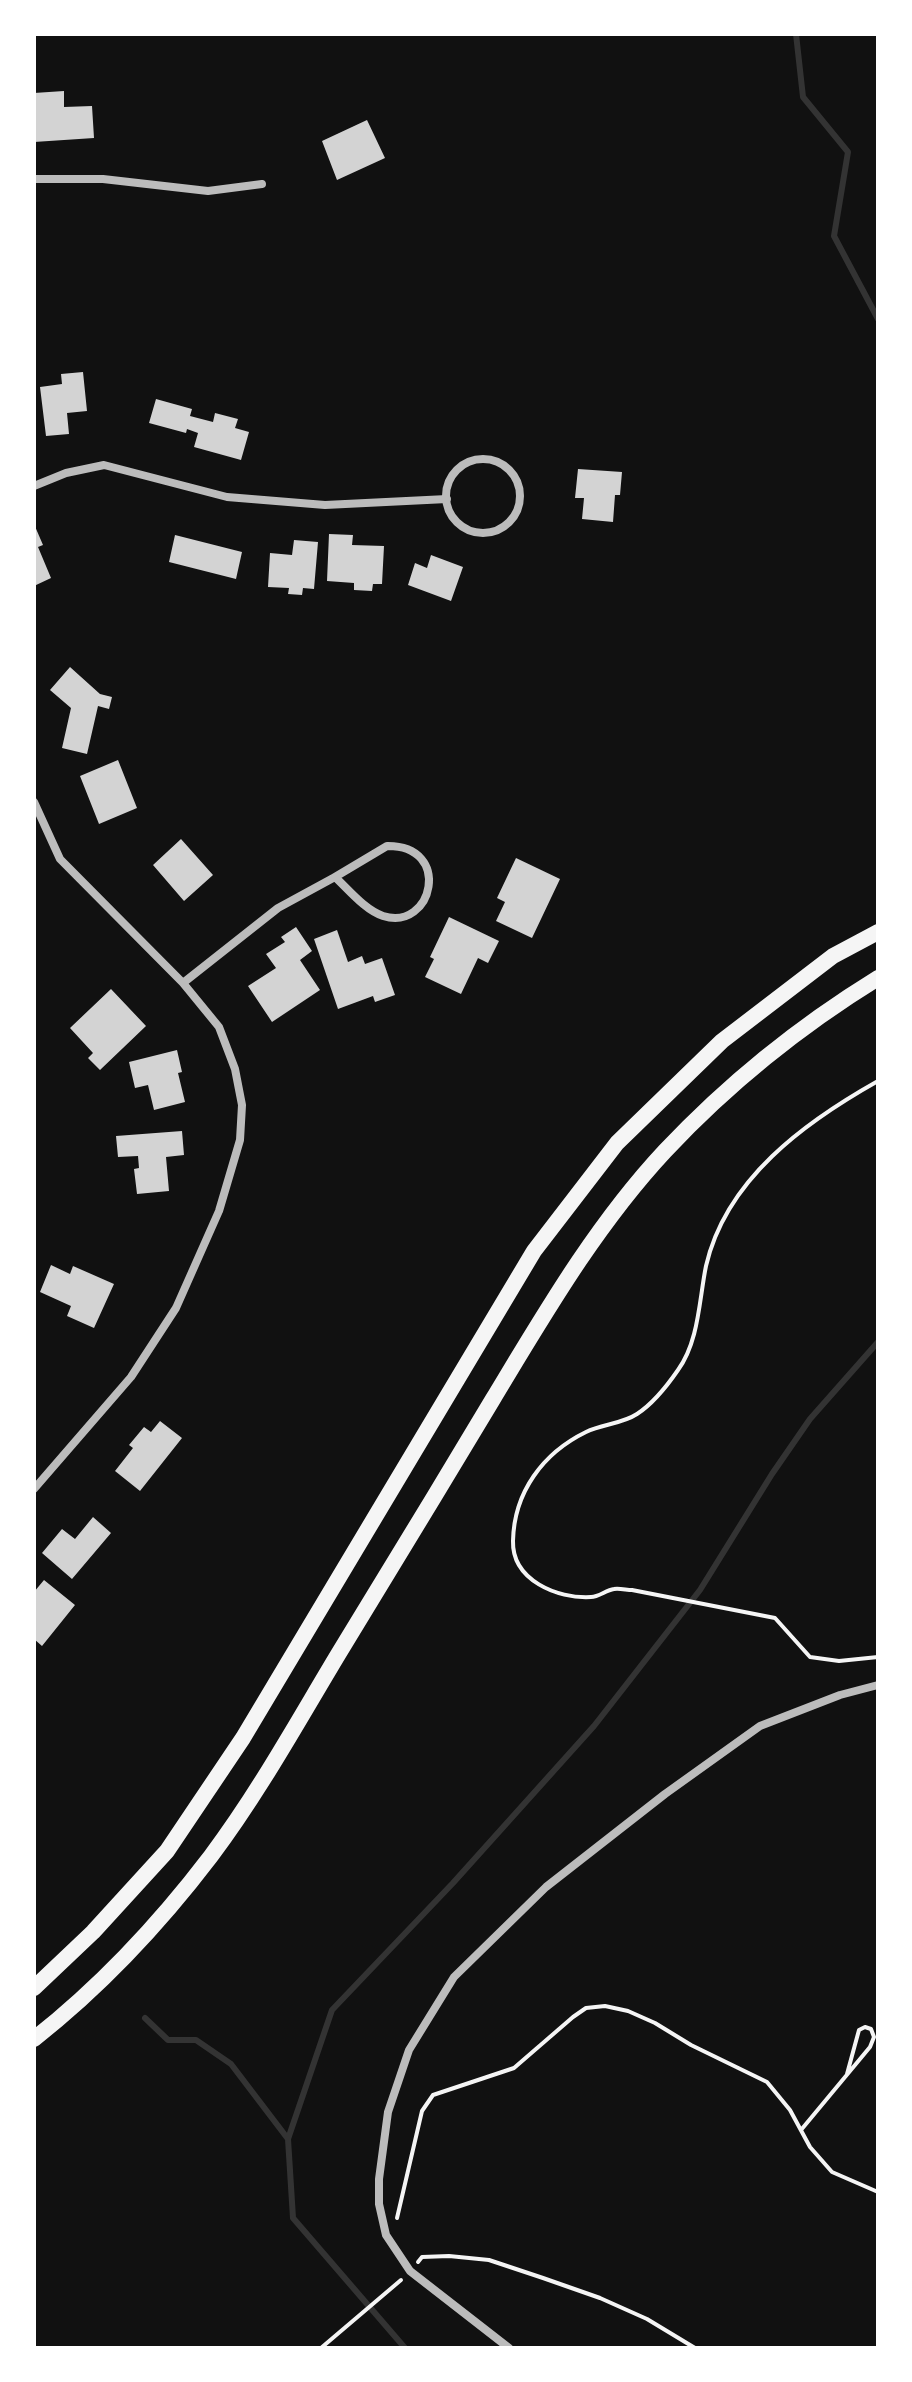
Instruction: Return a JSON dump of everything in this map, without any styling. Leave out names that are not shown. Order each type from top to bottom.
[{"type":"main road","points":[[34,1988],[93,1932],[167,1851],[243,1738],[534,1251],[617,1143],[722,1041],[833,956],[878,932]]},
{"type":"main road","points":[[34,2039],[141,1940],[211,1856],[272,1763],[537,1325],[593,1239],[664,1152],[744,1075],[829,1009],[878,978]]},
{"type":"street","points":[[34,179],[103,179],[208,191],[262,184]]},
{"type":"street","points":[[478,459],[491,459],[512,472],[520,496],[513,519],[504,526],[482,533],[460,525],[452,516],[447,499],[449,481],[456,470],[478,459]]},
{"type":"street","points":[[34,486],[66,473],[104,465],[227,497],[325,505],[447,499]]},
{"type":"street","points":[[34,802],[60,859],[183,983],[219,1027],[235,1069],[242,1105],[240,1140],[219,1211],[176,1308],[131,1377],[34,1489]]},
{"type":"street","points":[[183,983],[278,908],[376,850],[400,846],[421,857],[430,879],[429,891],[424,902],[405,916],[394,918],[372,911],[335,877]]},
{"type":"street","points":[[509,2348],[410,2271],[386,2235],[379,2204],[379,2179],[388,2112],[409,2050],[454,1977],[546,1887],[665,1794],[760,1726],[840,1695],[878,1685]]},
{"type":"path","points":[[878,1081],[832,1107],[785,1143],[740,1194],[716,1231],[692,1345],[680,1368],[656,1399],[635,1416],[588,1430],[537,1468],[520,1497],[513,1521],[512,1547],[522,1572],[541,1587],[566,1596],[594,1597],[614,1589],[632,1590],[775,1618],[810,1657],[839,1661],[878,1657]]},
{"type":"path","points":[[397,2251],[397,2218],[422,2111],[433,2095],[514,2068],[586,2008],[605,2006],[628,2011],[767,2082],[790,2110],[810,2147],[832,2172],[878,2192]]},
{"type":"path","points":[[801,2130],[870,2047],[874,2037],[871,2029],[865,2027],[859,2030],[847,2074]]},
{"type":"path","points":[[410,2271],[422,2257],[489,2260],[600,2298],[647,2319],[695,2348]]},
{"type":"path","points":[[321,2348],[389,2292]]},
{"type":"building","points":[[64,91],[64,107],[92,106],[94,138],[34,142],[34,93]]},
{"type":"building","points":[[367,120],[385,158],[337,180],[322,141]]},
{"type":"building","points":[[83,372],[87,411],[67,413],[69,434],[46,436],[40,387],[62,384],[61,374]]},
{"type":"building","points":[[156,399],[192,409],[190,416],[213,422],[215,413],[238,419],[235,428],[249,432],[241,460],[194,447],[198,433],[149,423]]},
{"type":"building","points":[[578,469],[622,472],[620,495],[615,495],[613,522],[582,519],[584,498],[575,498]]},
{"type":"building","points":[[34,524],[43,545],[38,547],[51,578],[34,586]]},
{"type":"building","points":[[329,534],[353,535],[352,545],[384,546],[382,584],[373,584],[372,591],[354,590],[354,583],[327,581]]},
{"type":"building","points":[[175,535],[242,552],[236,579],[169,562]]},
{"type":"building","points":[[294,540],[318,542],[314,589],[303,588],[302,595],[288,594],[289,588],[268,587],[270,553],[292,555]]},
{"type":"building","points":[[431,555],[463,567],[451,601],[408,585],[415,563],[427,568]]},
{"type":"building","points":[[70,667],[100,694],[112,697],[109,709],[98,706],[87,754],[62,748],[71,708],[50,690]]},
{"type":"building","points":[[118,760],[137,808],[99,824],[80,776]]},
{"type":"building","points":[[181,839],[213,875],[184,901],[153,865]]},
{"type":"building","points":[[516,858],[560,879],[532,938],[496,921],[505,902],[497,898]]},
{"type":"building","points":[[449,917],[499,941],[488,963],[478,958],[461,994],[425,977],[434,959],[430,957]]},
{"type":"building","points":[[296,927],[312,951],[300,960],[320,990],[272,1022],[248,986],[276,968],[266,954],[285,942],[281,937]]},
{"type":"building","points":[[337,930],[348,962],[362,956],[365,964],[382,958],[395,995],[375,1002],[373,996],[338,1009],[314,939]]},
{"type":"building","points":[[111,989],[146,1026],[100,1070],[88,1058],[93,1053],[70,1028]]},
{"type":"building","points":[[177,1050],[182,1072],[178,1073],[185,1102],[154,1110],[148,1085],[135,1088],[129,1062]]},
{"type":"building","points":[[182,1131],[184,1155],[166,1157],[169,1191],[137,1194],[134,1169],[139,1168],[138,1156],[118,1157],[116,1136]]},
{"type":"building","points":[[51,1265],[70,1274],[73,1266],[114,1284],[94,1328],[67,1316],[71,1306],[40,1292]]},
{"type":"building","points":[[160,1421],[182,1438],[140,1491],[115,1471],[133,1448],[129,1445],[144,1427],[151,1432]]},
{"type":"building","points":[[93,1517],[111,1533],[72,1579],[42,1553],[62,1529],[75,1539]]},
{"type":"building","points":[[44,1580],[75,1605],[42,1646],[34,1639],[34,1592]]},
{"type":"waterway","points":[[796,34],[803,97],[848,152],[834,236],[878,319]]},
{"type":"waterway","points":[[405,2348],[293,2218],[288,2139],[332,2010],[453,1883],[594,1726],[700,1590],[810,1419],[878,1342]]},
{"type":"waterway","points":[[145,2018],[168,2040],[196,2040],[231,2064],[288,2139]]}]
